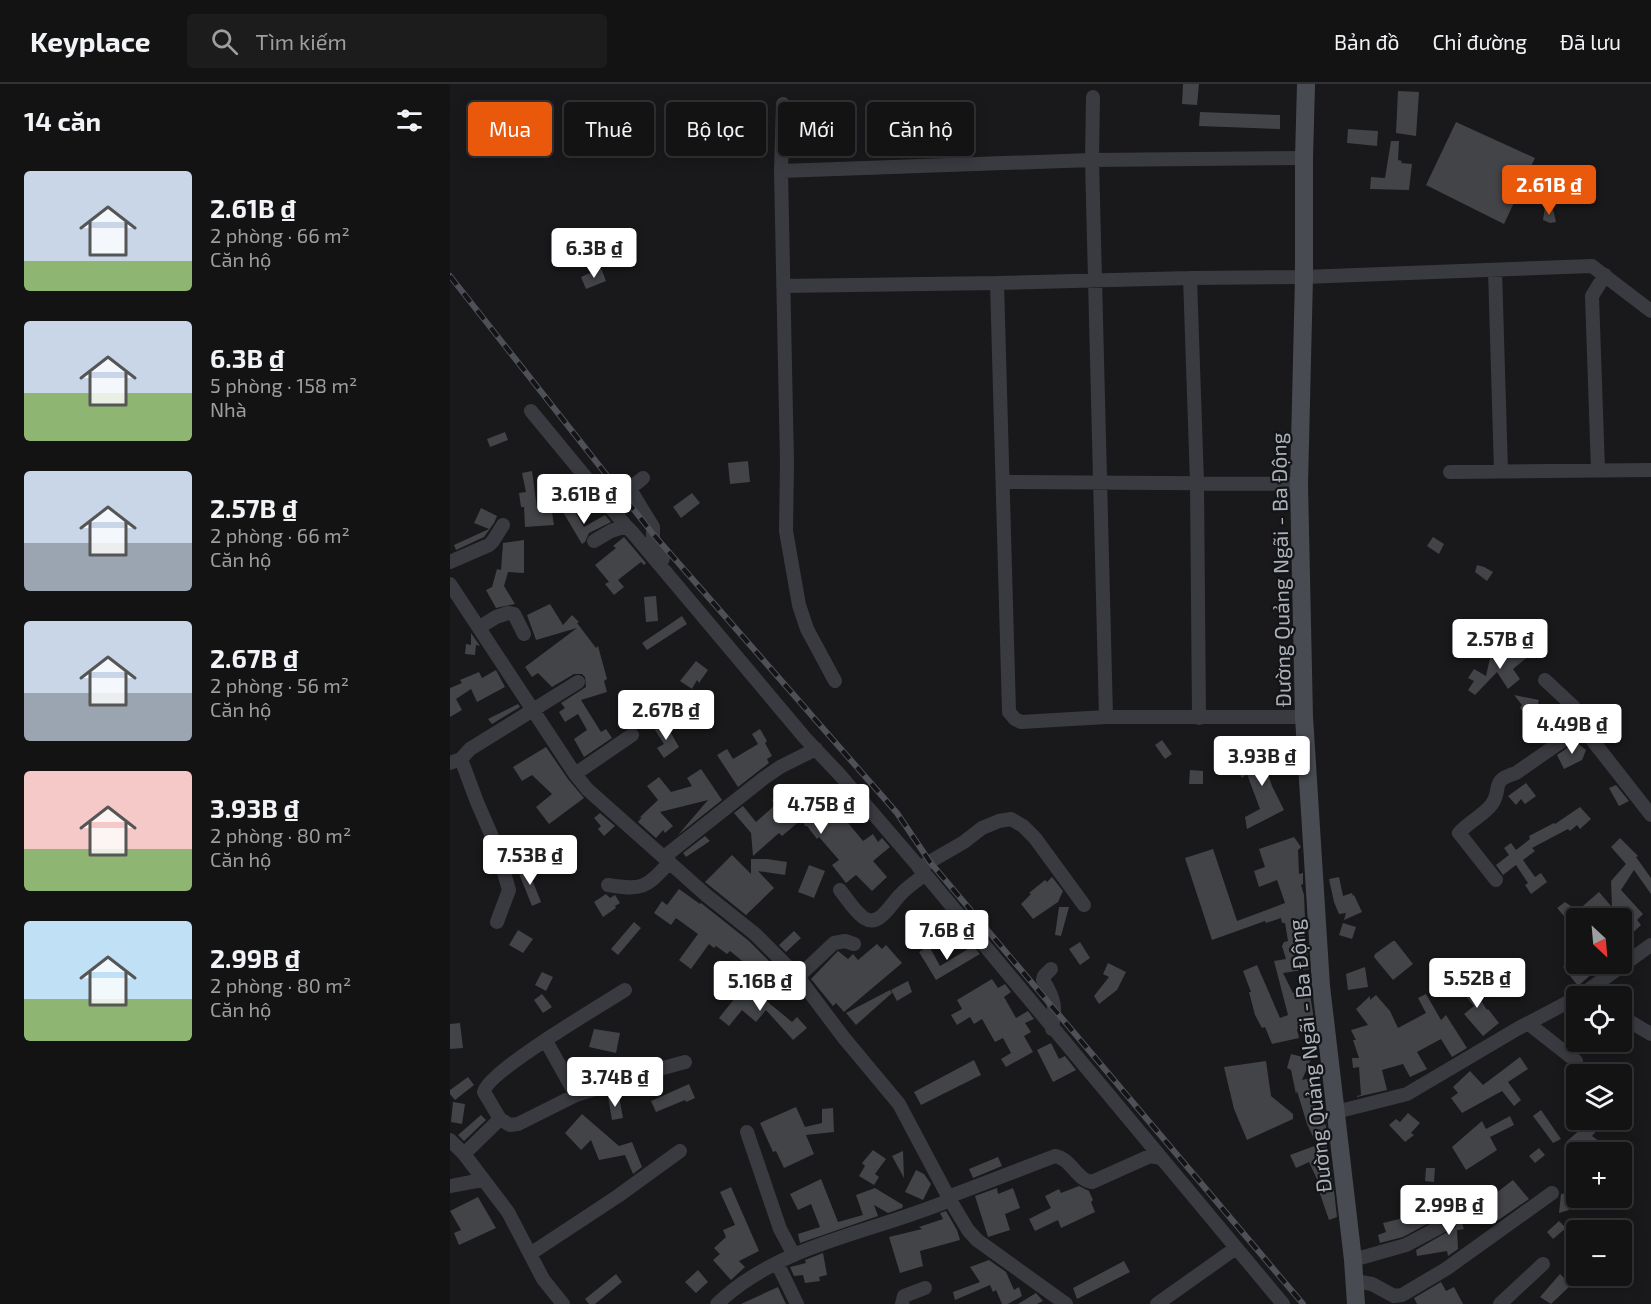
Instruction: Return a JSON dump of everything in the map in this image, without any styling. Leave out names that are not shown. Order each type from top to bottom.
[{"type":"main road","name":"Đường Quảng Ngãi - Ba Động","points":[[1306,84],[1299,484],[1304,717],[1321,986],[1353,1260],[1356,1304]]},
{"type":"street","points":[[1093,97],[1092,160],[1106,717]]},
{"type":"street","points":[[782,156],[786,531],[799,604],[807,629],[835,681]]},
{"type":"street","points":[[782,171],[1092,160],[1304,158]]},
{"type":"street","points":[[783,286],[1304,278],[1592,266],[1651,311]]},
{"type":"street","points":[[1495,270],[1501,471]]},
{"type":"street","points":[[1598,470],[1592,296],[1605,275]]},
{"type":"street","points":[[1190,278],[1197,482],[1199,718]]},
{"type":"street","points":[[997,283],[1009,712],[1022,722],[1106,717],[1304,717]]},
{"type":"street","points":[[531,411],[626,526],[922,871],[1282,1304]]},
{"type":"street","points":[[1450,472],[1651,470]]},
{"type":"street","points":[[643,478],[633,486],[631,491],[653,527],[653,539],[663,558],[660,565]]},
{"type":"street","points":[[1004,482],[1299,484]]},
{"type":"street","points":[[450,562],[489,545],[503,525]]},
{"type":"street","points":[[594,541],[611,531],[626,526]]},
{"type":"street","points":[[450,584],[587,789],[706,895],[755,934],[798,977],[844,1038],[899,1104],[968,1230],[977,1240],[1066,1304]]},
{"type":"street","points":[[480,627],[508,613],[514,614],[524,634]]},
{"type":"street","points":[[1545,680],[1574,707],[1582,727],[1651,814]]},
{"type":"street","points":[[497,922],[509,890],[497,848],[456,761],[470,749],[578,682]]},
{"type":"street","points":[[1496,880],[1459,833],[1493,803],[1497,784],[1504,777],[1516,773],[1582,727]]},
{"type":"street","points":[[575,774],[632,735]]},
{"type":"street","points":[[609,885],[639,889],[653,881],[667,860],[764,778],[780,767],[816,749]]},
{"type":"street","points":[[840,890],[861,916],[872,921],[879,918],[922,871],[982,828],[1011,819],[1023,826],[1035,838],[1084,905]]},
{"type":"street","points":[[798,977],[834,943],[845,941],[854,944]]},
{"type":"street","points":[[1594,986],[1651,945]]},
{"type":"street","points":[[1052,969],[1043,980],[1053,997],[1055,1012],[1052,1029]]},
{"type":"street","points":[[626,990],[513,1063],[485,1087],[484,1092],[500,1119],[510,1125],[518,1124],[576,1095],[685,1062]]},
{"type":"street","points":[[1336,1112],[1407,1094],[1566,1004]]},
{"type":"street","points":[[1529,1023],[1576,1061]]},
{"type":"street","points":[[1632,1023],[1651,1034]]},
{"type":"street","points":[[546,1041],[576,1095]]},
{"type":"street","points":[[464,1154],[500,1119]]},
{"type":"street","points":[[747,1132],[780,1229],[794,1255]]},
{"type":"street","points":[[450,1140],[464,1154],[508,1212],[543,1279],[563,1304]]},
{"type":"street","points":[[530,1254],[618,1196],[680,1150]]},
{"type":"street","points":[[717,1304],[735,1287],[794,1255],[1056,1156],[1066,1160],[1086,1181],[1092,1182],[1150,1156],[1161,1158]]},
{"type":"street","points":[[450,1186],[483,1180]]},
{"type":"street","points":[[1355,1281],[1382,1288],[1391,1299],[1426,1281],[1552,1193]]},
{"type":"street","points":[[1353,1260],[1406,1245],[1449,1222]]},
{"type":"street","points":[[1157,1304],[1236,1248]]},
{"type":"street","points":[[777,1263],[797,1304]]},
{"type":"street","points":[[1500,1304],[1543,1264]]},
{"type":"street","points":[[902,1304],[904,1296],[925,1288]]},
{"type":"building","points":[[1183,84],[1199,84],[1197,105],[1182,104]]},
{"type":"building","points":[[1398,91],[1419,92],[1416,136],[1396,133]]},
{"type":"building","points":[[1200,112],[1280,115],[1280,129],[1199,126]]},
{"type":"building","points":[[1456,122],[1535,158],[1504,224],[1426,185]]},
{"type":"building","points":[[1348,129],[1378,131],[1377,146],[1347,143]]},
{"type":"building","points":[[1391,141],[1399,141],[1398,160],[1402,161],[1401,163],[1412,164],[1409,190],[1370,189],[1371,177],[1385,178]]},
{"type":"building","points":[[1545,207],[1553,209],[1556,222],[1550,223],[1543,220]]},
{"type":"building","points":[[601,268],[606,281],[586,289],[581,277]]},
{"type":"building","points":[[505,432],[508,440],[490,447],[487,439]]},
{"type":"building","points":[[748,461],[750,482],[730,484],[728,463]]},
{"type":"building","points":[[532,471],[537,508],[551,506],[554,525],[525,527],[524,507],[521,507],[519,493],[526,492],[522,473]]},
{"type":"building","points":[[692,493],[700,503],[681,518],[673,507]]},
{"type":"building","points":[[572,507],[584,527],[605,515],[611,522],[589,533],[582,544],[563,512]]},
{"type":"building","points":[[481,508],[497,516],[494,523],[484,537],[456,550],[454,545],[489,529],[474,523]]},
{"type":"building","points":[[624,537],[646,563],[644,565],[641,562],[618,580],[624,587],[614,595],[605,584],[609,582],[595,565],[616,548],[613,546]]},
{"type":"building","points":[[1433,537],[1444,544],[1439,554],[1427,546]]},
{"type":"building","points":[[524,540],[524,573],[508,572],[504,586],[515,604],[496,608],[486,590],[492,587],[497,569],[501,570],[503,543]]},
{"type":"building","points":[[1477,565],[1493,572],[1487,581],[1475,572]]},
{"type":"building","points":[[656,596],[658,621],[646,622],[644,597]]},
{"type":"building","points":[[550,604],[563,625],[572,615],[596,648],[598,646],[607,679],[604,681],[607,692],[581,700],[601,732],[606,729],[612,738],[584,757],[574,739],[587,730],[578,714],[565,722],[559,712],[565,708],[561,703],[586,687],[585,677],[582,674],[574,674],[552,687],[538,673],[532,677],[525,667],[577,628],[536,640],[527,615]]},
{"type":"building","points":[[682,616],[687,624],[647,650],[642,643]]},
{"type":"building","points":[[471,633],[480,646],[476,645],[475,655],[465,654],[466,644],[471,645]]},
{"type":"building","points":[[1521,644],[1530,655],[1513,669],[1520,679],[1508,689],[1497,672],[1475,695],[1468,690],[1474,681],[1468,678],[1474,669],[1486,676],[1490,658],[1501,661]]},
{"type":"building","points":[[696,661],[708,670],[699,683],[697,680],[692,689],[680,681]]},
{"type":"building","points":[[496,670],[505,687],[477,702],[471,689],[456,699],[462,710],[450,717],[450,688],[462,683],[460,680],[479,672],[482,678]]},
{"type":"building","points":[[1514,695],[1539,700],[1537,709],[1543,711],[1540,720],[1529,717],[1520,708],[1522,705]]},
{"type":"building","points":[[518,704],[520,707],[492,724],[488,719]]},
{"type":"building","points":[[665,723],[679,747],[664,758],[657,748],[664,744],[655,730]]},
{"type":"building","points":[[760,729],[772,756],[767,759],[769,763],[738,787],[717,755],[727,749],[733,759],[758,744],[752,734]]},
{"type":"building","points":[[1162,740],[1172,754],[1165,759],[1155,745]]},
{"type":"building","points":[[1576,742],[1586,750],[1582,760],[1564,769],[1557,755]]},
{"type":"building","points":[[1275,743],[1281,751],[1264,763],[1284,810],[1247,829],[1245,817],[1260,809],[1247,774],[1242,778],[1236,769]]},
{"type":"building","points":[[546,747],[584,798],[549,824],[536,807],[552,794],[532,775],[522,781],[513,767]]},
{"type":"building","points":[[701,769],[722,800],[678,835],[708,800],[660,812],[673,826],[665,833],[663,830],[656,838],[638,822],[642,817],[639,818],[658,800],[647,786],[659,777],[671,792],[692,786],[687,778]]},
{"type":"building","points":[[1190,770],[1203,771],[1203,784],[1189,784]]},
{"type":"building","points":[[1526,783],[1536,796],[1525,804],[1521,799],[1516,805],[1508,796]]},
{"type":"building","points":[[1616,785],[1629,801],[1619,806],[1609,788]]},
{"type":"building","points":[[800,787],[823,821],[850,800],[857,809],[844,818],[863,841],[873,834],[878,842],[882,838],[890,847],[873,861],[887,877],[872,891],[856,875],[846,883],[832,865],[839,860],[819,837],[817,839],[805,826],[802,819],[782,836],[779,833],[753,856],[751,833],[734,813],[743,806],[756,822],[775,805],[772,800],[781,793],[785,797]]},
{"type":"building","points":[[1580,807],[1591,819],[1580,829],[1577,825],[1570,831],[1568,829],[1532,848],[1535,851],[1523,860],[1535,877],[1541,873],[1547,882],[1531,894],[1525,885],[1528,883],[1516,865],[1503,875],[1496,865],[1509,855],[1504,848],[1511,843],[1516,850],[1530,839],[1529,836],[1555,824]]},
{"type":"building","points":[[600,813],[615,826],[604,836],[598,829],[601,826],[594,818]]},
{"type":"building","points":[[705,836],[710,841],[686,857],[683,853]]},
{"type":"building","points":[[1294,837],[1301,847],[1298,850],[1299,874],[1303,873],[1303,884],[1301,885],[1304,895],[1305,928],[1303,928],[1309,969],[1283,973],[1293,993],[1309,987],[1314,1020],[1297,1029],[1299,1038],[1272,1044],[1265,1027],[1262,1028],[1255,1015],[1249,992],[1251,992],[1243,971],[1257,965],[1280,1018],[1288,1015],[1274,961],[1286,959],[1282,946],[1288,941],[1285,923],[1282,923],[1281,918],[1266,923],[1265,921],[1212,940],[1185,858],[1213,849],[1237,921],[1285,903],[1277,880],[1259,887],[1254,871],[1265,867],[1259,849]]},
{"type":"building","points":[[1620,838],[1638,856],[1636,857],[1651,878],[1651,894],[1634,870],[1621,890],[1643,914],[1637,920],[1641,925],[1632,933],[1632,908],[1581,908],[1599,892],[1612,907],[1611,881],[1626,864],[1611,847]]},
{"type":"building","points":[[732,855],[751,874],[751,859],[787,862],[785,875],[758,871],[774,888],[746,915],[705,882]]},
{"type":"building","points":[[809,865],[825,871],[814,898],[798,892]]},
{"type":"building","points":[[527,867],[541,902],[532,906],[518,871]]},
{"type":"building","points":[[1052,877],[1063,891],[1058,902],[1033,919],[1021,904],[1031,894],[1029,893]]},
{"type":"building","points":[[1339,877],[1343,896],[1352,893],[1362,912],[1344,920],[1346,913],[1339,914],[1329,879]]},
{"type":"building","points":[[679,889],[701,903],[749,941],[782,974],[772,985],[747,962],[746,964],[730,951],[727,954],[709,944],[691,969],[679,960],[698,934],[676,918],[671,925],[654,913],[662,901],[667,905]]},
{"type":"building","points":[[606,894],[610,898],[615,895],[620,903],[603,917],[594,902]]},
{"type":"building","points":[[1565,902],[1574,908],[1566,908],[1565,917],[1557,908]]},
{"type":"building","points":[[1059,907],[1069,907],[1061,936],[1055,935]]},
{"type":"building","points":[[634,922],[641,928],[618,955],[611,949]]},
{"type":"building","points":[[1343,923],[1356,927],[1352,939],[1339,935]]},
{"type":"building","points":[[518,930],[533,939],[523,953],[509,945]]},
{"type":"building","points":[[794,931],[801,938],[786,952],[779,945]]},
{"type":"building","points":[[1393,941],[1413,964],[1393,980],[1374,957]]},
{"type":"building","points":[[1080,942],[1090,958],[1080,965],[1069,949]]},
{"type":"building","points":[[877,944],[882,949],[886,945],[902,963],[844,1012],[836,1003],[833,1006],[811,979],[838,951],[848,959],[853,954],[858,960]]},
{"type":"building","points":[[929,946],[940,966],[973,946],[980,954],[936,980],[919,952]]},
{"type":"building","points":[[1108,963],[1126,972],[1117,990],[1099,1004],[1094,996],[1109,977],[1103,974]]},
{"type":"building","points":[[1365,967],[1368,987],[1348,990],[1346,974]]},
{"type":"building","points":[[542,972],[553,977],[546,991],[535,985]]},
{"type":"building","points":[[1569,974],[1592,974],[1578,986]]},
{"type":"building","points":[[1466,977],[1487,1010],[1499,1023],[1483,1036],[1464,1014],[1474,1006],[1454,982]]},
{"type":"building","points":[[992,979],[998,988],[1005,984],[1011,992],[1004,997],[1016,1018],[1028,1011],[1034,1019],[1025,1023],[1031,1032],[1024,1036],[1033,1052],[1006,1067],[1001,1059],[1011,1053],[1003,1038],[995,1042],[982,1019],[974,1024],[970,1017],[957,1025],[951,1015],[962,1009],[957,1000]]},
{"type":"building","points":[[908,981],[912,992],[897,1001],[891,990]]},
{"type":"building","points":[[746,984],[792,1022],[797,1017],[807,1028],[793,1040],[766,1010],[756,1022],[742,1010],[729,1026],[719,1018]]},
{"type":"building","points":[[890,990],[892,993],[856,1025],[846,1013]]},
{"type":"building","points":[[542,994],[552,1007],[543,1013],[534,1000]]},
{"type":"building","points":[[1426,994],[1441,1020],[1446,1015],[1467,1048],[1452,1057],[1441,1039],[1417,1052],[1427,1069],[1410,1077],[1403,1064],[1382,1070],[1387,1090],[1357,1097],[1361,1095],[1359,1067],[1353,1068],[1352,1058],[1359,1058],[1353,1040],[1356,1040],[1351,1030],[1368,1025],[1356,1009],[1370,996],[1370,1000],[1376,995],[1390,1011],[1398,1028],[1426,1013],[1418,998]]},
{"type":"building","points":[[460,1023],[463,1048],[450,1049],[450,1024]]},
{"type":"building","points":[[594,1029],[620,1033],[616,1053],[589,1047]]},
{"type":"building","points":[[1051,1043],[1059,1059],[1065,1056],[1076,1070],[1053,1082],[1037,1050]]},
{"type":"building","points":[[1291,1054],[1311,1059],[1302,1080],[1311,1078],[1313,1087],[1321,1086],[1323,1103],[1315,1105],[1326,1126],[1327,1136],[1324,1137],[1329,1153],[1325,1155],[1331,1168],[1332,1174],[1330,1175],[1333,1182],[1337,1217],[1329,1220],[1319,1191],[1322,1190],[1309,1162],[1296,1168],[1290,1155],[1317,1145],[1307,1124],[1297,1091],[1296,1094],[1291,1070],[1287,1068]]},
{"type":"building","points":[[1520,1057],[1528,1069],[1508,1082],[1521,1100],[1514,1106],[1502,1091],[1462,1113],[1451,1098],[1458,1093],[1453,1087],[1470,1071],[1483,1085]]},
{"type":"building","points":[[974,1060],[981,1075],[921,1105],[914,1092]]},
{"type":"building","points":[[1266,1061],[1271,1096],[1293,1114],[1293,1119],[1247,1140],[1234,1109],[1224,1067]]},
{"type":"building","points":[[468,1077],[474,1085],[455,1100],[450,1090]]},
{"type":"building","points":[[689,1084],[695,1098],[656,1112],[651,1101]]},
{"type":"building","points":[[619,1096],[623,1118],[612,1120],[608,1097]]},
{"type":"building","points":[[453,1102],[465,1104],[462,1124],[451,1122]]},
{"type":"building","points":[[796,1107],[805,1127],[822,1123],[822,1109],[833,1108],[834,1132],[806,1135],[814,1154],[784,1168],[776,1151],[773,1152],[760,1123]]},
{"type":"building","points":[[1541,1110],[1561,1139],[1553,1143],[1533,1116]]},
{"type":"building","points":[[1408,1113],[1420,1123],[1411,1133],[1414,1135],[1405,1142],[1389,1125],[1396,1119],[1400,1122]]},
{"type":"building","points":[[582,1114],[619,1146],[632,1142],[642,1167],[633,1174],[625,1155],[599,1160],[591,1140],[581,1150],[565,1133]]},
{"type":"building","points":[[481,1115],[486,1120],[464,1141],[458,1135]]},
{"type":"building","points":[[1510,1116],[1514,1125],[1490,1137],[1497,1150],[1466,1170],[1452,1147],[1482,1121],[1486,1129]]},
{"type":"building","points":[[1580,1130],[1597,1130],[1592,1136],[1600,1142],[1566,1142]]},
{"type":"building","points":[[1539,1148],[1545,1155],[1535,1163],[1529,1156]]},
{"type":"building","points":[[873,1150],[886,1159],[875,1174],[879,1177],[874,1185],[859,1176],[865,1166],[862,1163]]},
{"type":"building","points":[[903,1151],[904,1178],[892,1156]]},
{"type":"building","points":[[998,1157],[1002,1166],[973,1178],[969,1169]]},
{"type":"building","points":[[1426,1168],[1435,1168],[1434,1182],[1425,1181]]},
{"type":"building","points":[[916,1170],[924,1174],[931,1184],[923,1200],[905,1192]]},
{"type":"building","points":[[821,1179],[838,1222],[863,1215],[856,1195],[875,1188],[903,1205],[902,1208],[888,1213],[874,1205],[878,1216],[800,1243],[798,1234],[820,1227],[811,1204],[798,1210],[790,1194]]},
{"type":"building","points":[[1513,1180],[1529,1199],[1497,1221],[1482,1204]]},
{"type":"building","points":[[1079,1186],[1089,1191],[1095,1212],[1061,1228],[1058,1220],[1035,1231],[1029,1219],[1051,1208],[1045,1196],[1059,1189],[1061,1193]]},
{"type":"building","points":[[731,1187],[759,1251],[739,1261],[745,1267],[731,1280],[713,1260],[720,1254],[714,1248],[726,1237],[723,1230],[735,1225],[720,1192]]},
{"type":"building","points":[[997,1188],[998,1194],[1013,1188],[1020,1208],[1005,1214],[1010,1230],[988,1237],[975,1196]]},
{"type":"building","points":[[1432,1188],[1436,1218],[1438,1218],[1403,1237],[1380,1243],[1378,1235],[1386,1232],[1383,1223],[1420,1214],[1417,1190]]},
{"type":"building","points":[[1566,1193],[1566,1208],[1569,1210],[1559,1213],[1561,1194]]},
{"type":"building","points":[[478,1197],[496,1228],[459,1245],[454,1233],[461,1230],[450,1211]]},
{"type":"building","points":[[1476,1209],[1479,1220],[1462,1223],[1464,1229],[1457,1230],[1458,1249],[1448,1256],[1447,1251],[1417,1256],[1416,1250],[1456,1227],[1457,1218],[1453,1214]]},
{"type":"building","points":[[946,1211],[960,1240],[920,1251],[923,1266],[900,1273],[889,1237],[922,1229],[919,1227],[943,1219],[940,1213]]},
{"type":"building","points":[[1559,1221],[1566,1228],[1553,1239],[1547,1232]]},
{"type":"building","points":[[823,1253],[827,1275],[819,1277],[820,1281],[805,1283],[803,1275],[794,1276],[790,1267],[806,1263],[805,1260]]},
{"type":"building","points":[[989,1260],[1006,1272],[1014,1290],[1019,1287],[1022,1296],[1008,1304],[1002,1304],[996,1290],[993,1292],[990,1285],[955,1300],[953,1292],[980,1282],[970,1267]]},
{"type":"building","points":[[1124,1261],[1130,1272],[1077,1299],[1073,1288]]},
{"type":"building","points":[[698,1270],[708,1282],[696,1293],[685,1282]]},
{"type":"building","points":[[616,1274],[622,1282],[595,1304],[589,1304],[585,1299]]},
{"type":"building","points":[[1560,1274],[1566,1280],[1566,1286],[1570,1286],[1551,1304],[1540,1297]]},
{"type":"building","points":[[1441,1282],[1446,1291],[1454,1287],[1463,1304],[1417,1304],[1414,1298]]},
{"type":"building","points":[[778,1287],[786,1304],[741,1304]]},
{"type":"building","points":[[1036,1293],[1043,1301],[1037,1304],[1018,1304]]},
{"type":"railway","points":[[450,276],[653,534],[897,813],[930,862],[1303,1304]]}]
